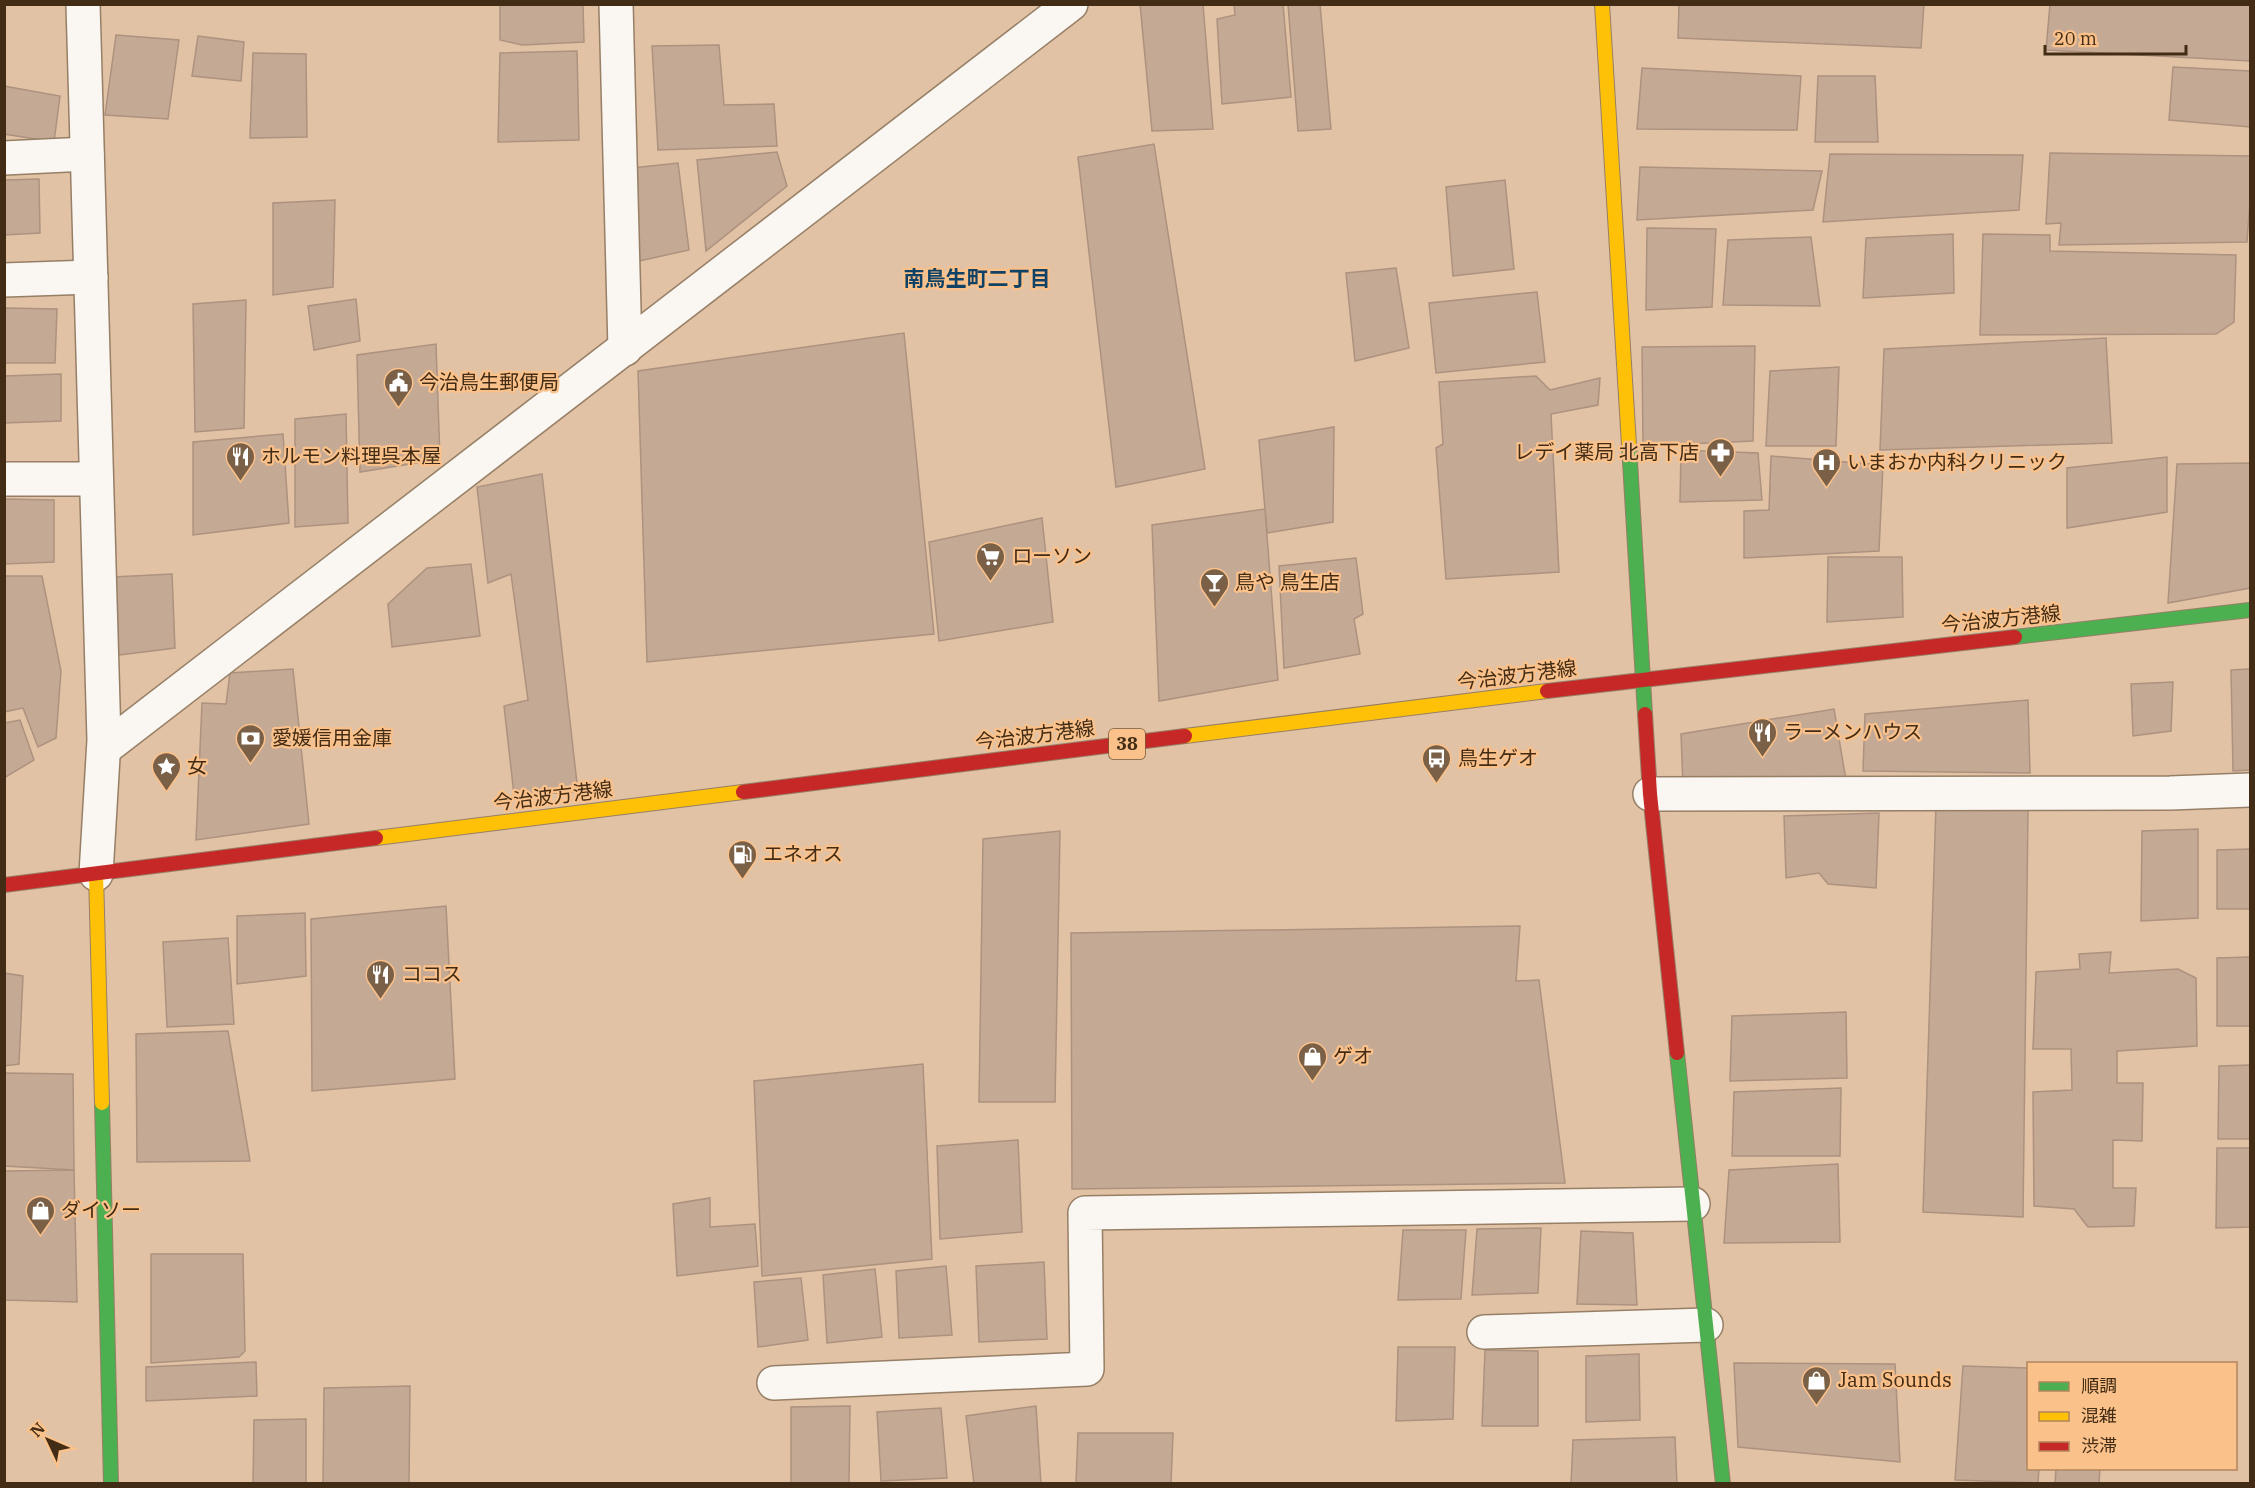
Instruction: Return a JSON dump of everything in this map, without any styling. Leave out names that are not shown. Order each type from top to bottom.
[{"type":"main road","points":[[1602,4],[1650,794],[1724,1484]]},
{"type":"main road","name":"今治波方港線","points":[[4,885],[1642,679],[2250,610]]},
{"type":"main road","points":[[96,874],[111,1484]]},
{"type":"street","points":[[83,4],[104,749],[96,874]]},
{"type":"street","points":[[616,4],[625,349]]},
{"type":"street","points":[[104,749],[1071,4]]},
{"type":"street","points":[[4,158],[87,154]]},
{"type":"street","points":[[4,280],[91,277]]},
{"type":"street","points":[[4,479],[96,479]]},
{"type":"street","points":[[1650,794],[2159,793],[2250,790]]},
{"type":"street","points":[[774,1383],[1087,1369],[1085,1213],[1694,1204]]},
{"type":"street","points":[[1484,1332],[1706,1325]]},
{"type":"building","points":[[500,4],[583,4],[584,42],[522,45],[500,40]]},
{"type":"building","points":[[1140,4],[1203,4],[1213,129],[1152,131]]},
{"type":"building","points":[[1234,4],[1283,4],[1291,97],[1222,104],[1217,19],[1235,15]]},
{"type":"building","points":[[1288,4],[1320,4],[1331,129],[1298,131]]},
{"type":"building","points":[[1679,4],[1924,4],[1921,48],[1678,38]]},
{"type":"building","points":[[2050,4],[2250,4],[2250,61],[2046,50]]},
{"type":"building","points":[[116,35],[179,40],[168,119],[105,115]]},
{"type":"building","points":[[198,36],[244,42],[241,81],[192,76]]},
{"type":"building","points":[[719,45],[724,105],[774,104],[777,146],[658,150],[652,46]]},
{"type":"building","points":[[577,51],[579,140],[498,142],[500,53]]},
{"type":"building","points":[[253,53],[306,54],[307,137],[250,138]]},
{"type":"building","points":[[2173,67],[2250,71],[2250,127],[2169,120]]},
{"type":"building","points":[[1642,68],[1801,76],[1797,130],[1637,129]]},
{"type":"building","points":[[1818,76],[1875,76],[1878,142],[1815,142]]},
{"type":"building","points":[[4,86],[60,96],[54,142],[4,134]]},
{"type":"building","points":[[1154,144],[1205,469],[1116,487],[1078,157]]},
{"type":"building","points":[[777,152],[787,186],[706,251],[697,160]]},
{"type":"building","points":[[2050,153],[2250,156],[2247,242],[2059,245],[2061,223],[2046,224]]},
{"type":"building","points":[[1830,154],[2023,155],[2019,210],[1823,222]]},
{"type":"building","points":[[678,163],[689,250],[639,261],[632,168]]},
{"type":"building","points":[[1640,167],[1822,171],[1813,210],[1637,220]]},
{"type":"building","points":[[39,179],[40,233],[4,235],[4,180]]},
{"type":"building","points":[[1505,180],[1514,269],[1453,276],[1446,187]]},
{"type":"building","points":[[335,200],[333,287],[273,295],[273,203]]},
{"type":"building","points":[[1647,228],[1716,229],[1712,307],[1646,310]]},
{"type":"building","points":[[1953,234],[1954,293],[1863,298],[1866,238]]},
{"type":"building","points":[[1983,234],[2050,235],[2050,251],[2236,255],[2234,322],[2216,334],[1980,335]]},
{"type":"building","points":[[1811,237],[1820,306],[1723,305],[1728,240]]},
{"type":"building","points":[[1396,268],[1409,348],[1355,361],[1346,273]]},
{"type":"building","points":[[1537,292],[1545,362],[1436,373],[1429,303]]},
{"type":"building","points":[[356,299],[360,341],[314,350],[308,306]]},
{"type":"building","points":[[246,300],[244,428],[195,432],[193,304]]},
{"type":"building","points":[[4,308],[57,309],[55,363],[4,363]]},
{"type":"building","points":[[904,333],[934,634],[647,662],[638,371]]},
{"type":"building","points":[[2106,338],[2112,443],[1880,450],[1884,349]]},
{"type":"building","name":"今治鳥生郵便局","points":[[436,344],[440,459],[360,472],[357,355]]},
{"type":"building","points":[[1755,346],[1753,441],[1643,446],[1642,347]]},
{"type":"building","points":[[1839,367],[1836,446],[1766,446],[1770,371]]},
{"type":"building","points":[[61,374],[61,421],[4,423],[4,376]]},
{"type":"building","points":[[1536,376],[1550,390],[1600,378],[1598,405],[1551,414],[1559,572],[1446,579],[1436,448],[1443,444],[1439,382]]},
{"type":"building","points":[[346,414],[348,523],[295,527],[295,419]]},
{"type":"building","points":[[1334,427],[1333,522],[1267,533],[1259,440]]},
{"type":"building","name":"ホルモン料理呉本屋","points":[[283,434],[289,523],[193,535],[193,442]]},
{"type":"building","name":"レデイ薬局 北高下店","points":[[1681,450],[1758,453],[1762,500],[1680,502]]},
{"type":"building","name":"いまおか内科クリニック","points":[[1771,456],[1883,465],[1879,551],[1744,558],[1744,511],[1769,510]]},
{"type":"building","points":[[2167,457],[2167,512],[2067,528],[2067,468]]},
{"type":"building","points":[[2250,463],[2250,588],[2168,603],[2177,464]]},
{"type":"building","points":[[542,474],[578,792],[514,795],[504,706],[528,700],[511,574],[488,583],[477,487]]},
{"type":"building","points":[[4,499],[54,500],[54,562],[4,564]]},
{"type":"building","name":"鳥や 鳥生店","points":[[1265,509],[1278,680],[1159,701],[1152,525]]},
{"type":"building","name":"ローソン","points":[[1042,518],[1053,622],[939,641],[929,542]]},
{"type":"building","points":[[1828,557],[1902,557],[1903,617],[1827,622]]},
{"type":"building","points":[[1356,558],[1363,614],[1354,619],[1360,654],[1284,668],[1279,566]]},
{"type":"building","points":[[471,564],[480,636],[392,647],[388,604],[427,568]]},
{"type":"building","points":[[172,574],[175,648],[112,656],[113,577]]},
{"type":"building","points":[[4,576],[42,576],[61,671],[56,738],[38,747],[23,708],[4,712]]},
{"type":"building","name":"愛媛信用金庫","points":[[293,669],[309,824],[196,840],[202,703],[226,704],[230,673]]},
{"type":"building","points":[[2250,669],[2250,770],[2233,771],[2231,670]]},
{"type":"building","points":[[2173,682],[2171,731],[2133,736],[2131,684]]},
{"type":"building","points":[[2028,700],[2030,773],[1863,771],[1865,714]]},
{"type":"building","name":"ラーメンハウス","points":[[1834,709],[1846,780],[1683,786],[1681,734]]},
{"type":"building","points":[[20,720],[34,760],[4,778],[4,723]]},
{"type":"building","points":[[1936,804],[2028,810],[2023,1217],[1923,1212]]},
{"type":"building","points":[[1879,813],[1876,888],[1828,884],[1819,873],[1786,878],[1784,816]]},
{"type":"building","points":[[2198,829],[2198,918],[2141,921],[2142,831]]},
{"type":"building","points":[[1060,831],[1055,1102],[979,1102],[983,839]]},
{"type":"building","points":[[2250,849],[2250,909],[2217,909],[2217,850]]},
{"type":"building","name":"ココス","points":[[446,906],[455,1079],[312,1091],[311,919]]},
{"type":"building","points":[[305,913],[306,976],[237,984],[237,916]]},
{"type":"building","name":"ゲオ","points":[[1520,926],[1516,981],[1539,980],[1565,1183],[1072,1189],[1071,933]]},
{"type":"building","points":[[228,938],[234,1024],[167,1027],[163,942]]},
{"type":"building","points":[[2111,952],[2109,973],[2178,969],[2196,978],[2197,1046],[2117,1051],[2117,1083],[2143,1083],[2142,1141],[2113,1140],[2113,1188],[2136,1188],[2134,1226],[2088,1227],[2074,1209],[2034,1206],[2033,1092],[2072,1090],[2071,1049],[2033,1049],[2036,972],[2080,969],[2079,954]]},
{"type":"building","points":[[2250,957],[2250,1026],[2217,1026],[2217,958]]},
{"type":"building","points":[[4,973],[23,976],[19,1064],[4,1066]]},
{"type":"building","points":[[1846,1012],[1847,1078],[1730,1081],[1732,1016]]},
{"type":"building","points":[[228,1031],[250,1161],[137,1162],[136,1034]]},
{"type":"building","points":[[923,1064],[932,1259],[762,1276],[754,1081]]},
{"type":"building","points":[[2250,1065],[2250,1139],[2218,1139],[2219,1066]]},
{"type":"building","points":[[4,1073],[73,1074],[74,1170],[4,1166]]},
{"type":"building","points":[[1841,1088],[1840,1156],[1732,1156],[1734,1092]]},
{"type":"building","points":[[1018,1140],[1022,1232],[940,1239],[937,1146]]},
{"type":"building","points":[[2217,1148],[2250,1148],[2250,1227],[2216,1228]]},
{"type":"building","points":[[1838,1164],[1840,1242],[1724,1243],[1729,1170]]},
{"type":"building","name":"ダイソー","points":[[74,1170],[77,1302],[4,1300],[4,1171]]},
{"type":"building","points":[[710,1198],[710,1227],[755,1224],[758,1266],[677,1276],[673,1204]]},
{"type":"building","points":[[1541,1228],[1538,1293],[1472,1295],[1477,1229]]},
{"type":"building","points":[[1403,1230],[1466,1230],[1461,1299],[1398,1300]]},
{"type":"building","points":[[1581,1231],[1633,1233],[1637,1305],[1577,1304]]},
{"type":"building","points":[[151,1254],[243,1254],[245,1351],[239,1357],[151,1363]]},
{"type":"building","points":[[1044,1262],[1047,1339],[979,1342],[976,1266]]},
{"type":"building","points":[[946,1266],[952,1335],[899,1338],[896,1271]]},
{"type":"building","points":[[875,1269],[882,1337],[827,1343],[823,1275]]},
{"type":"building","points":[[801,1278],[808,1340],[758,1347],[754,1282]]},
{"type":"building","points":[[1398,1347],[1455,1347],[1453,1419],[1396,1421]]},
{"type":"building","points":[[1485,1350],[1538,1351],[1538,1426],[1482,1426]]},
{"type":"building","points":[[1639,1354],[1640,1420],[1586,1422],[1586,1356]]},
{"type":"building","points":[[256,1362],[257,1396],[146,1401],[146,1367]]},
{"type":"building","name":"Jam Sounds","points":[[1734,1363],[1895,1364],[1900,1462],[1738,1447]]},
{"type":"building","points":[[1963,1366],[2027,1368],[2027,1470],[2039,1470],[2038,1483],[1955,1480]]},
{"type":"building","points":[[410,1386],[409,1484],[323,1484],[324,1388]]},
{"type":"building","points":[[850,1406],[849,1483],[791,1484],[791,1407]]},
{"type":"building","points":[[1036,1406],[1041,1484],[974,1484],[966,1416]]},
{"type":"building","points":[[941,1408],[947,1478],[881,1481],[877,1412]]},
{"type":"building","points":[[306,1419],[306,1484],[253,1484],[254,1420]]},
{"type":"building","points":[[1078,1433],[1173,1433],[1171,1484],[1076,1484]]},
{"type":"building","points":[[1675,1437],[1677,1484],[1571,1484],[1573,1440]]},
{"type":"building","points":[[2056,1470],[2100,1470],[2099,1484],[2055,1484]]},
{"type":"traffic: fast","points":[[1629,445],[1645,714]]},
{"type":"traffic: fast","points":[[2015,637],[2250,610]]},
{"type":"traffic: fast","points":[[1677,1053],[1723,1484]]},
{"type":"traffic: fast","points":[[102,1103],[111,1484]]},
{"type":"traffic: slow","points":[[1602,4],[1629,445]]},
{"type":"traffic: slow","points":[[1185,736],[1547,691]]},
{"type":"traffic: slow","points":[[376,838],[743,792]]},
{"type":"traffic: slow","points":[[96,874],[102,1103]]},
{"type":"traffic: jam","points":[[1547,691],[2015,637]]},
{"type":"traffic: jam","points":[[1645,714],[1650,794],[1677,1053]]},
{"type":"traffic: jam","points":[[743,792],[1185,736]]},
{"type":"traffic: jam","points":[[4,885],[376,838]]},
{"type":"place","name":"今治鳥生郵便局","points":[[398,408]]},
{"type":"place","name":"レデイ薬局 北高下店","points":[[1720,478]]},
{"type":"place","name":"ホルモン料理呉本屋","points":[[240,482]]},
{"type":"place","name":"いまおか内科クリニック","points":[[1826,488]]},
{"type":"place","name":"ローソン","points":[[991,582]]},
{"type":"place","name":"鳥や 鳥生店","points":[[1214,608]]},
{"type":"place","name":"ラーメンハウス","points":[[1762,758]]},
{"type":"place","name":"愛媛信用金庫","points":[[251,764]]},
{"type":"place","name":"鳥生ゲオ","points":[[1437,784]]},
{"type":"place","name":"女","points":[[166,792]]},
{"type":"place","name":"エネオス","points":[[742,880]]},
{"type":"place","name":"ココス","points":[[381,1000]]},
{"type":"place","name":"ゲオ","points":[[1312,1082]]},
{"type":"place","name":"ダイソー","points":[[40,1236]]},
{"type":"place","name":"Jam Sounds","points":[[1817,1406]]},
{"type":"district","name":"南鳥生町二丁目","points":[[977,279]]}]
